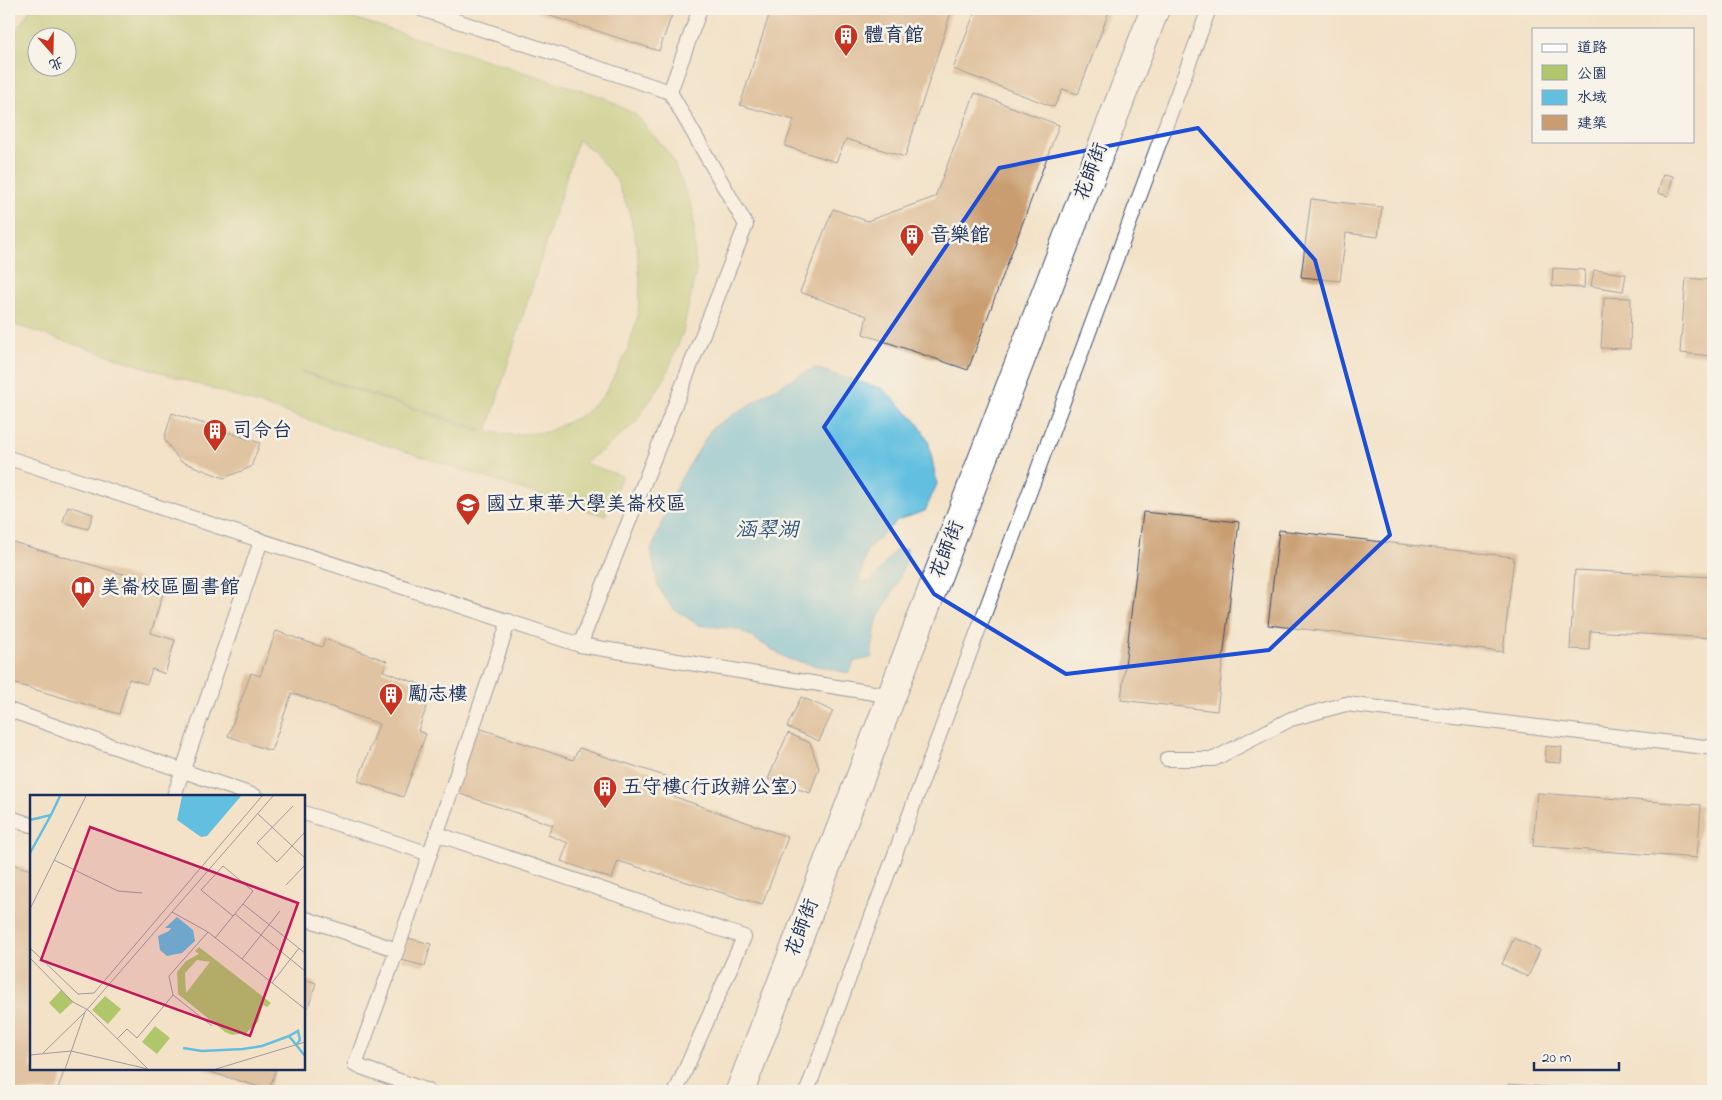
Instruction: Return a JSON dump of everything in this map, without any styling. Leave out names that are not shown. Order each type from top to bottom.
[{"type":"street","name":"花師街","points":[[740,1091],[1154,9]]},
{"type":"lane","points":[[421,9],[670,92],[746,225],[580,644]]},
{"type":"lane","points":[[670,92],[700,9]]},
{"type":"lane","points":[[807,1091],[1208,9]]},
{"type":"lane","points":[[9,458],[580,644],[892,696]]},
{"type":"lane","points":[[174,795],[261,541]]},
{"type":"lane","points":[[428,1091],[355,1065],[397,950],[509,622]]},
{"type":"lane","points":[[1167,759],[1214,759],[1291,719],[1346,704],[1713,748]]},
{"type":"lane","points":[[9,710],[252,795]]},
{"type":"lane","points":[[305,812],[430,854]]},
{"type":"lane","points":[[9,817],[30,825]]},
{"type":"lane","points":[[437,834],[744,938],[676,1091]]},
{"type":"lane","points":[[305,918],[397,950]]},
{"type":"highlighted area","points":[[1198,128],[1315,260],[1390,535],[1269,650],[1066,674],[934,594],[824,427],[999,168]]},
{"type":"green space","points":[[30,9],[325,9],[603,97],[636,115],[671,156],[693,210],[696,271],[683,332],[665,378],[634,424],[584,463],[622,476],[605,516],[9,323],[9,43]],"holes":[[[578,140],[592,150],[616,179],[629,211],[637,246],[640,283],[638,315],[628,350],[604,395],[584,414],[547,432],[508,435],[487,431]],[[302,371],[482,430],[477,430]]]},
{"type":"water","name":"涵翠湖","points":[[814,368],[883,389],[917,422],[928,440],[937,484],[925,511],[898,520],[867,549],[859,582],[871,582],[896,549],[907,549],[906,561],[895,588],[877,619],[871,658],[855,661],[848,673],[788,659],[738,629],[698,625],[671,607],[658,586],[651,551],[676,487],[712,428],[777,387]]},
{"type":"building","points":[[529,9],[674,9],[659,51]]},
{"type":"building","name":"體育館","points":[[771,9],[952,9],[905,157],[846,139],[836,162],[785,146],[794,120],[740,105]]},
{"type":"building","points":[[976,9],[1110,9],[1078,94],[1063,89],[1054,107],[953,69]]},
{"type":"building","name":"音樂館","points":[[975,93],[1059,125],[968,370],[863,334],[867,316],[800,292],[833,209],[867,221],[935,197]]},
{"type":"building","points":[[1663,174],[1673,176],[1668,196],[1658,193]]},
{"type":"building","points":[[1311,199],[1382,207],[1378,237],[1346,233],[1340,281],[1301,277]]},
{"type":"building","points":[[1553,268],[1585,270],[1584,288],[1552,286]]},
{"type":"building","points":[[1594,270],[1626,274],[1623,291],[1591,286]]},
{"type":"building","points":[[1686,278],[1713,280],[1713,356],[1680,353]]},
{"type":"building","points":[[1604,297],[1631,298],[1630,349],[1601,348]]},
{"type":"building","name":"司令台","points":[[172,413],[260,443],[251,467],[224,478],[180,461],[164,439]]},
{"type":"building","points":[[68,506],[93,514],[88,529],[63,522]]},
{"type":"building","points":[[1143,512],[1239,522],[1217,711],[1121,700]]},
{"type":"building","points":[[1279,530],[1514,557],[1503,652],[1268,625]]},
{"type":"building","name":"美崙校區圖書館","points":[[9,541],[165,586],[151,633],[175,640],[165,674],[152,669],[147,684],[129,679],[119,714],[9,682]]},
{"type":"building","points":[[1575,570],[1713,577],[1713,638],[1590,631],[1589,650],[1570,649]]},
{"type":"building","name":"勵志樓","points":[[276,631],[322,647],[325,639],[387,661],[383,671],[433,689],[418,731],[426,734],[403,797],[358,781],[379,724],[292,693],[271,751],[228,736],[251,673],[260,676]]},
{"type":"building","points":[[801,697],[833,711],[819,741],[787,727]]},
{"type":"building","name":"五守樓(行政辦公室)","points":[[470,725],[573,760],[579,748],[668,777],[661,792],[788,837],[762,905],[618,861],[612,879],[561,861],[568,843],[548,835],[553,825],[448,790]]},
{"type":"building","points":[[788,733],[810,743],[819,768],[810,793],[768,779]]},
{"type":"building","points":[[1546,746],[1562,747],[1561,763],[1545,762]]},
{"type":"building","points":[[1537,793],[1701,805],[1697,858],[1533,846]]},
{"type":"building","points":[[9,863],[30,870],[30,1070],[65,1070],[57,1091],[9,1091]]},
{"type":"building","points":[[408,938],[431,944],[425,966],[401,960]]},
{"type":"building","points":[[1514,938],[1540,950],[1528,977],[1502,964]]},
{"type":"building","points":[[305,979],[316,983],[305,1017]]},
{"type":"building","points":[[204,1070],[276,1070],[269,1090]]},
{"type":"building","points":[[1508,1084],[1583,1090],[1583,1091],[1508,1091]]},
{"type":"place","name":"體育館","points":[[846,57]]},
{"type":"place","name":"音樂館","points":[[912,257]]},
{"type":"place","name":"司令台","points":[[215,452]]},
{"type":"place","name":"國立東華大學美崙校區","points":[[468,526]]},
{"type":"place","name":"美崙校區圖書館","points":[[83,609]]},
{"type":"place","name":"勵志樓","points":[[391,716]]},
{"type":"place","name":"五守樓(行政辦公室)","points":[[605,809]]}]
